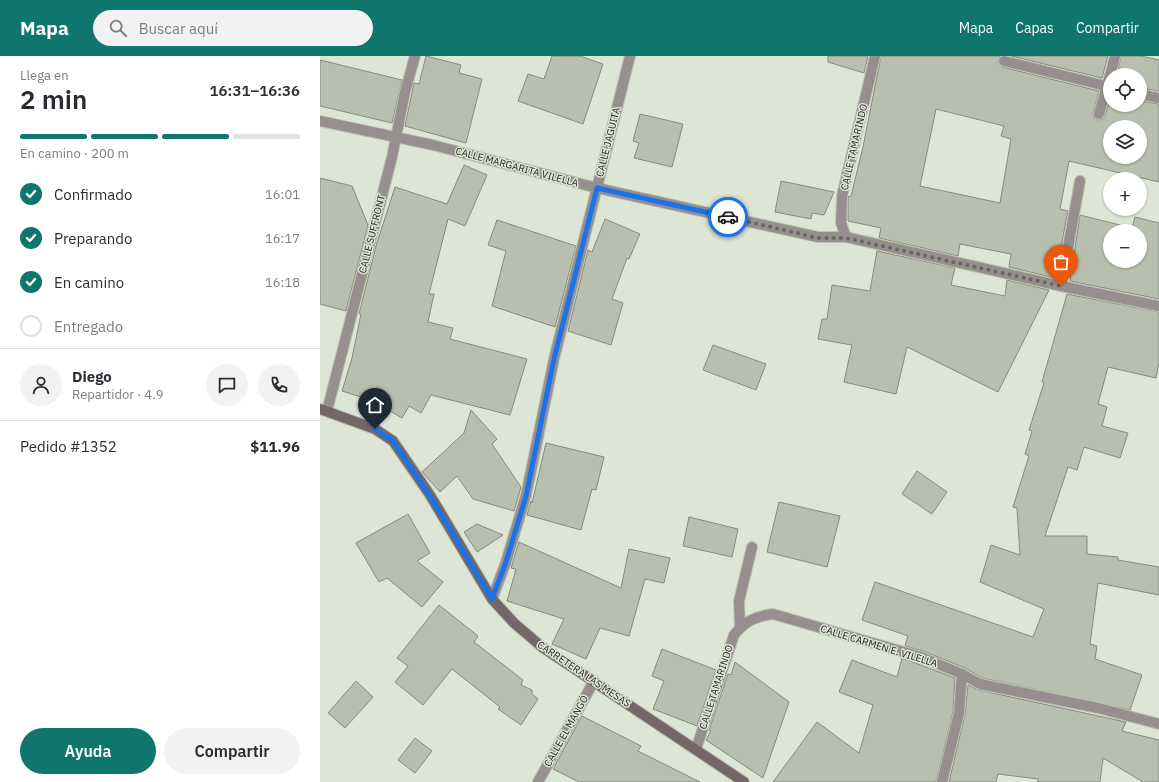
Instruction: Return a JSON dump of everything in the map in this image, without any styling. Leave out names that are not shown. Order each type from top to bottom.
[{"type":"street","name":"CALLE SUFFRONT","points":[[323,410],[392,157],[405,92],[415,56]]},
{"type":"street","name":"CALLE JAGUITA","points":[[492,599],[506,562],[526,496],[554,359],[630,56]]},
{"type":"street","name":"CALLE TAMARINDO","points":[[846,238],[841,223],[842,196],[875,56]]},
{"type":"street","points":[[1112,68],[1115,56]]},
{"type":"street","points":[[1004,61],[1103,85]]},
{"type":"street","points":[[1147,95],[1159,98]]},
{"type":"street","points":[[1099,114],[1103,102]]},
{"type":"street","name":"CALLE MARGARITA VILELLA","points":[[320,121],[433,145],[597,188],[818,238],[846,238],[1061,286],[1159,306]]},
{"type":"street","points":[[1061,286],[1080,181]]},
{"type":"street","name":"CARRETERA LAS MESAS","points":[[323,410],[375,429],[393,441],[430,496],[492,599],[514,623],[542,647],[744,782]]},
{"type":"street","points":[[740,627],[739,601],[752,547]]},
{"type":"street","name":"CALLE CARMEN E. VILELLA","points":[[740,627],[759,615],[773,614],[921,657],[962,674],[980,684],[1098,708],[1159,724]]},
{"type":"street","name":"CALLE TAMARINDO","points":[[696,749],[730,644],[740,627]]},
{"type":"street","points":[[942,782],[959,712],[962,674]]},
{"type":"street","name":"CALLE EL MANGÓ","points":[[538,782],[594,681]]},
{"type":"building","points":[[426,56],[461,65],[459,73],[482,79],[466,143],[405,126],[414,83],[419,84]]},
{"type":"building","points":[[552,56],[580,56],[603,64],[583,124],[518,101],[528,74],[544,79]]},
{"type":"building","points":[[828,56],[868,56],[864,73],[828,62]]},
{"type":"building","points":[[881,56],[1000,56],[998,62],[1002,67],[1099,91],[1093,113],[1094,118],[1098,120],[1103,119],[1106,112],[1147,112],[1147,102],[1159,104],[1159,182],[1147,179],[1147,172],[1116,172],[1069,161],[1060,209],[1068,211],[1055,278],[1009,267],[1011,254],[960,244],[958,256],[879,238],[881,228],[848,221],[848,197],[851,196],[863,147]],"holes":[[[936,109],[1004,126],[1001,136],[1011,139],[1000,203],[920,186]]]},
{"type":"building","points":[[1011,56],[1108,56],[1105,68],[1103,68],[1102,78]]},
{"type":"building","points":[[1121,56],[1141,56],[1159,60],[1159,91],[1147,89],[1147,68],[1118,68]]},
{"type":"building","points":[[320,60],[402,80],[392,123],[320,106]]},
{"type":"building","points":[[640,114],[683,124],[672,167],[634,158],[639,143],[633,141]]},
{"type":"building","points":[[464,165],[487,175],[465,226],[448,219],[429,294],[434,294],[428,322],[453,328],[450,339],[527,359],[510,415],[431,395],[421,413],[409,406],[402,418],[371,400],[342,391],[352,358],[361,314],[359,314],[376,246],[395,187],[447,204]]},
{"type":"building","points":[[320,178],[352,186],[368,225],[346,311],[320,304]]},
{"type":"building","points":[[781,181],[834,192],[824,215],[812,213],[811,219],[775,212]]},
{"type":"building","points":[[1080,215],[1116,224],[1103,224],[1103,268],[1147,268],[1147,224],[1133,224],[1135,217],[1159,223],[1159,299],[1070,281]]},
{"type":"building","points":[[605,219],[640,234],[629,259],[627,258],[612,299],[623,303],[611,345],[568,331],[588,250],[592,252]]},
{"type":"building","points":[[497,220],[576,246],[555,327],[492,306],[506,251],[488,245]]},
{"type":"building","points":[[877,251],[955,268],[951,285],[1005,296],[1007,280],[1049,290],[998,392],[907,347],[896,394],[844,382],[852,345],[818,339],[822,319],[827,319],[832,285],[870,291]]},
{"type":"building","points":[[1067,294],[1159,312],[1159,363],[1156,378],[1108,367],[1098,404],[1107,407],[1102,426],[1128,433],[1120,458],[1084,447],[1077,470],[1068,467],[1045,536],[1087,536],[1087,554],[1118,557],[1118,560],[1159,567],[1159,595],[1098,583],[1090,644],[1097,646],[1095,659],[1142,675],[1130,710],[982,678],[965,668],[923,651],[905,646],[908,636],[862,620],[875,582],[1033,637],[1044,609],[980,582],[991,545],[1020,555],[1017,508],[1013,507],[1029,456],[1025,454],[1032,431],[1029,430],[1044,383],[1042,382]]},
{"type":"building","points":[[713,345],[766,364],[756,390],[703,370]]},
{"type":"building","points":[[471,410],[497,439],[492,444],[521,487],[514,511],[473,499],[457,476],[440,492],[422,472],[464,433]]},
{"type":"building","points":[[546,443],[604,457],[596,490],[592,489],[581,530],[527,515],[531,501],[532,503]]},
{"type":"building","points":[[917,471],[947,492],[932,514],[902,494]]},
{"type":"building","points":[[779,502],[840,516],[827,567],[767,552]]},
{"type":"building","points":[[408,514],[430,553],[417,561],[443,582],[422,607],[387,578],[379,582],[356,543]]},
{"type":"building","points":[[689,517],[738,529],[732,557],[683,546]]},
{"type":"building","points":[[477,524],[503,535],[477,552],[464,532]]},
{"type":"building","points":[[519,542],[621,588],[629,549],[670,558],[664,583],[645,579],[629,636],[600,628],[586,659],[552,644],[564,619],[507,601],[516,569],[511,568]]},
{"type":"building","points":[[439,605],[478,636],[474,642],[523,680],[521,685],[532,690],[532,694],[538,699],[521,725],[498,709],[500,707],[452,669],[423,705],[395,682],[408,666],[397,658]]},
{"type":"building","points":[[662,649],[716,670],[697,726],[653,709],[664,681],[652,676]]},
{"type":"building","points":[[902,658],[955,678],[953,712],[936,782],[773,782],[817,722],[859,753],[873,705],[839,692],[852,660],[897,677]]},
{"type":"building","points":[[735,662],[789,702],[763,778],[706,740],[711,731],[709,730],[728,674],[731,675]]},
{"type":"building","points":[[356,681],[373,697],[345,728],[328,713]]},
{"type":"building","points":[[968,685],[979,690],[1126,722],[1122,731],[1159,740],[1159,782],[1143,782],[1103,758],[1100,782],[1038,782],[1038,779],[998,774],[996,782],[949,782],[965,714]]},
{"type":"building","points":[[582,716],[641,746],[638,751],[700,782],[579,782],[553,769]]},
{"type":"building","points":[[415,738],[432,751],[415,773],[398,760]]},
{"type":"way so far","points":[[728,217],[818,238],[846,238],[1061,286]]},
{"type":"route","points":[[375,429],[393,441],[430,496],[492,599],[506,562],[526,496],[538,431],[554,359],[597,188],[728,217]]}]
